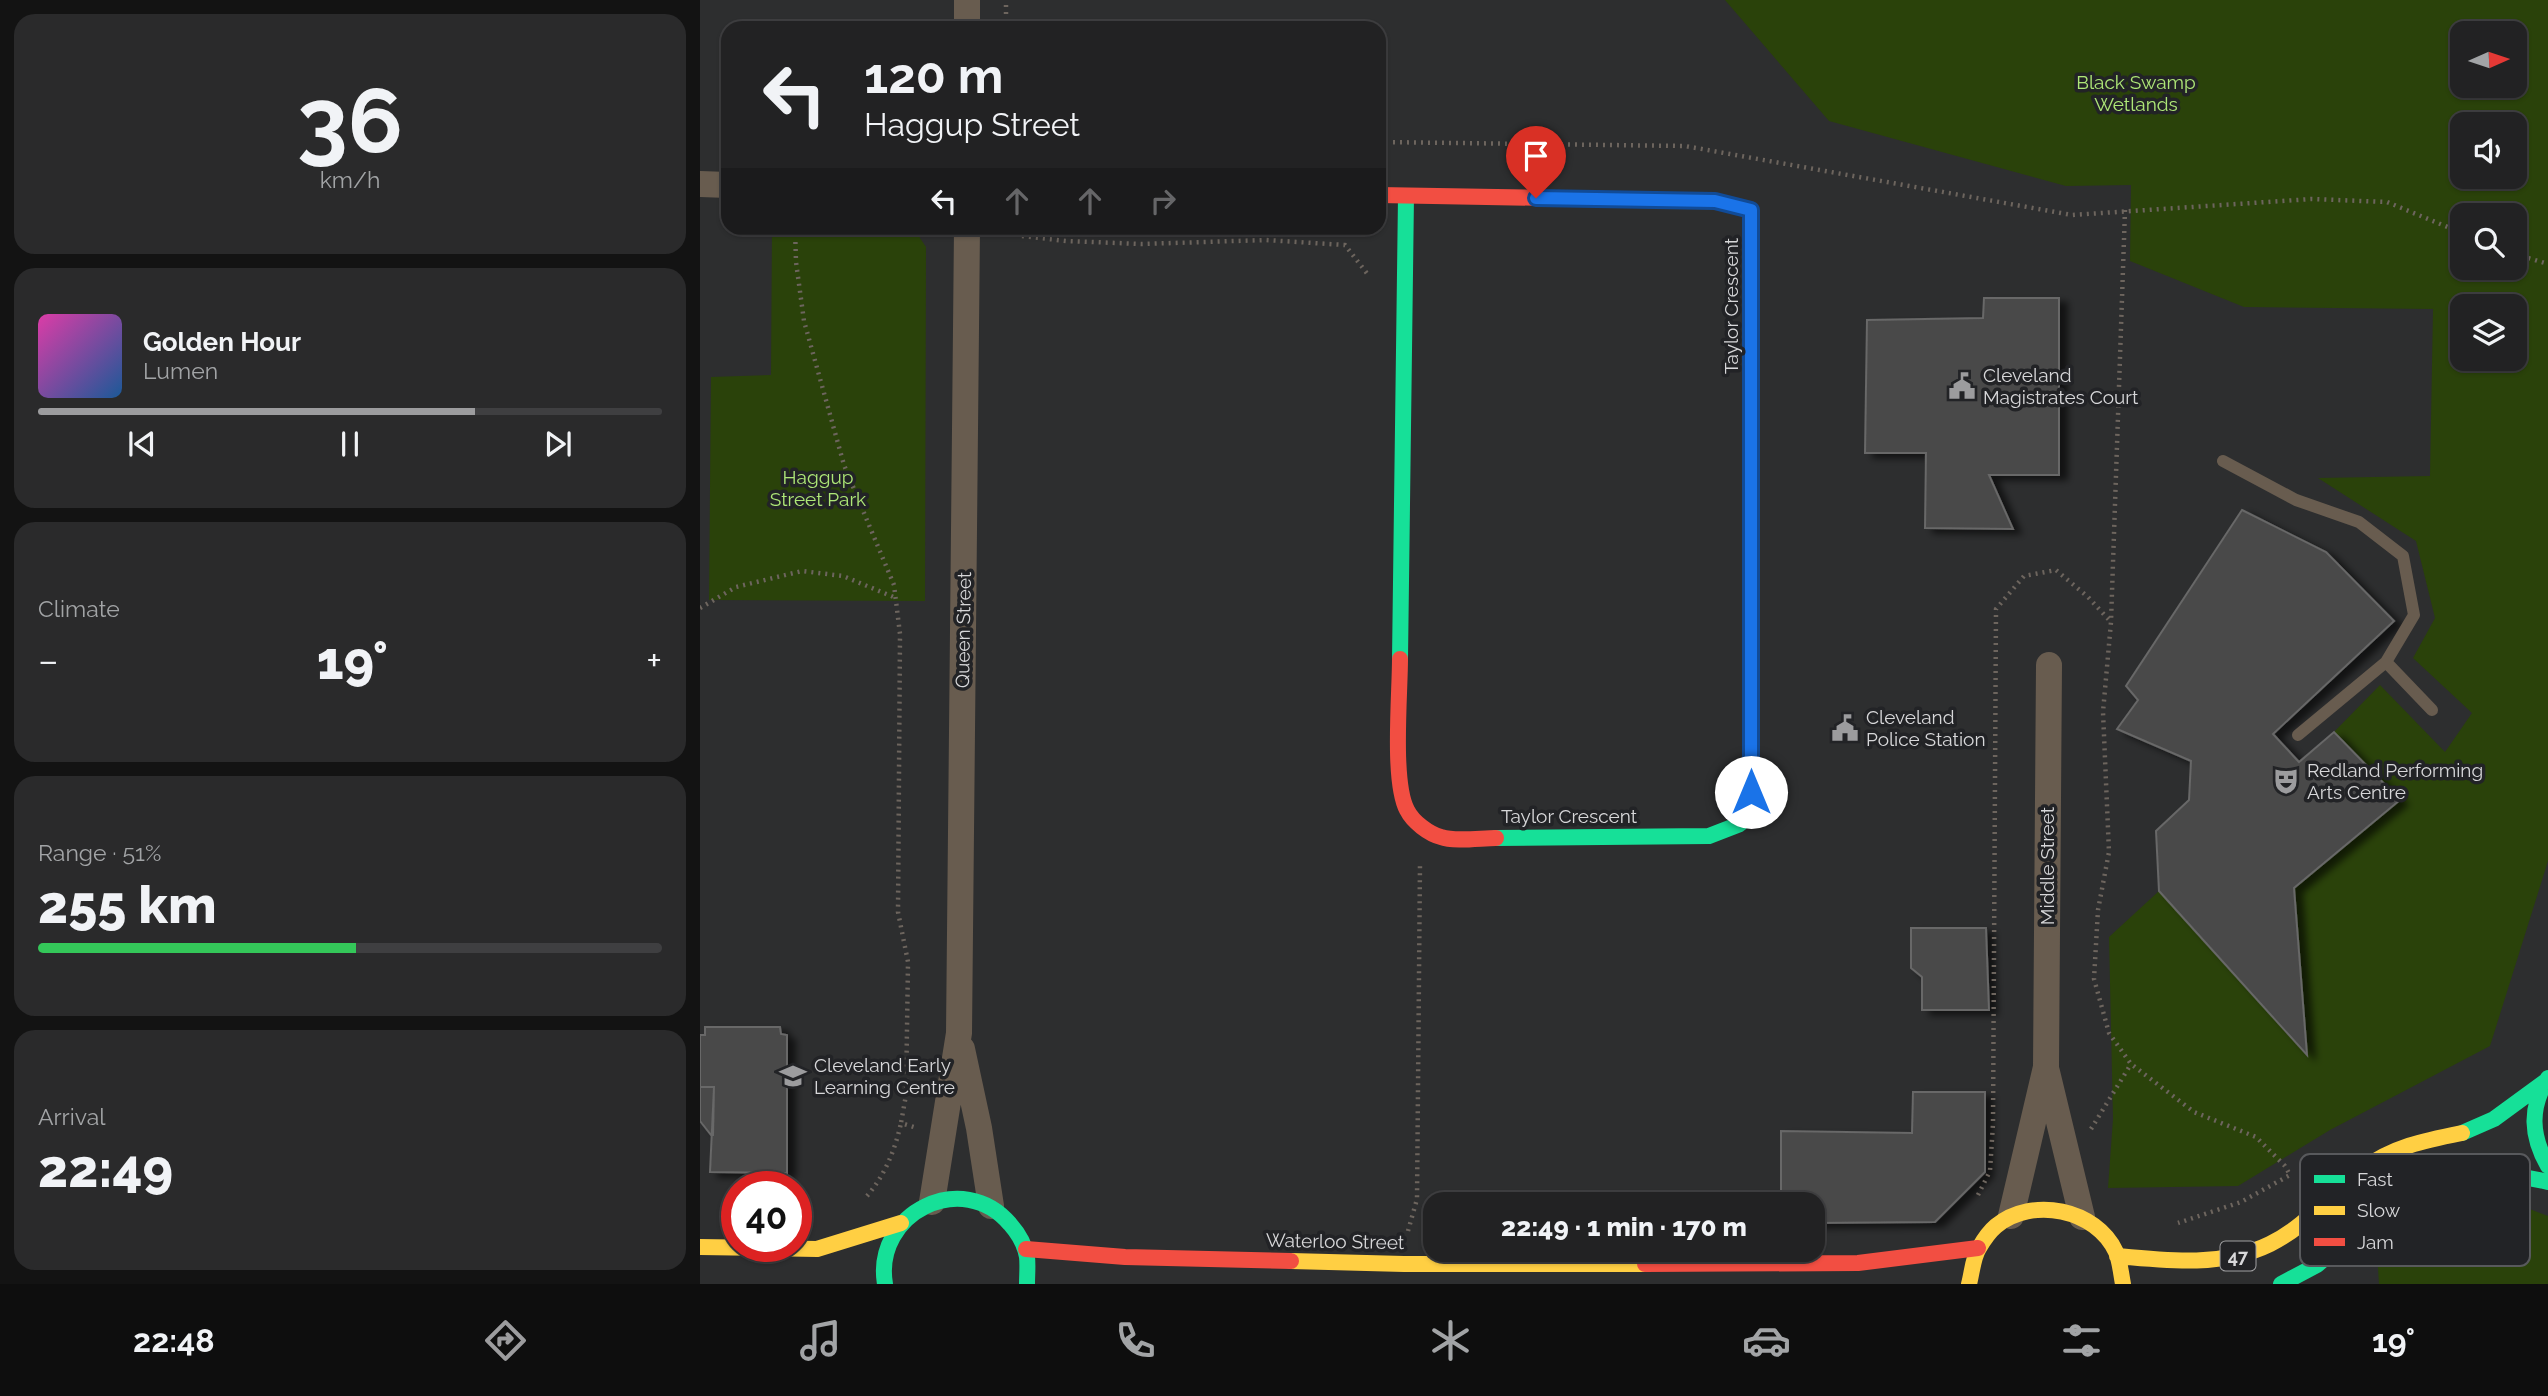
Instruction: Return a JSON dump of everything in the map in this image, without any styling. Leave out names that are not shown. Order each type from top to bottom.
[{"type":"main road","points":[[1386,195],[1406,196]]},
{"type":"main road","name":"Taylor Crescent","points":[[1406,196],[1715,201],[1751,210],[1751,792],[1740,824],[1709,836],[1442,838],[1421,826],[1404,809],[1399,773],[1406,196]]},
{"type":"main road","points":[[2547,1079],[2535,1103],[2533,1127],[2537,1144],[2548,1166]]},
{"type":"main road","name":"47","points":[[2390,1154],[2413,1144],[2463,1133],[2484,1125],[2504,1114],[2547,1079]]},
{"type":"main road","points":[[2530,1179],[2548,1182]]},
{"type":"main road","points":[[885,1284],[884,1259],[890,1240],[901,1223],[915,1210],[932,1202],[952,1198],[972,1199],[991,1206],[1007,1217],[1026,1249],[1029,1273],[1027,1284]]},
{"type":"main road","points":[[1969,1284],[1970,1269],[1978,1248],[1992,1229],[2011,1216],[2034,1209],[2059,1209],[2082,1217],[2103,1234],[2117,1256],[2123,1284]]},
{"type":"main road","points":[[700,1247],[817,1249],[901,1223]]},
{"type":"main road","name":"47","points":[[2117,1256],[2195,1262],[2249,1254],[2300,1227]]},
{"type":"main road","name":"Waterloo Street","points":[[1026,1249],[1125,1257],[1404,1264],[1858,1263],[1978,1248]]},
{"type":"main road","points":[[2281,1284],[2322,1266]]},
{"type":"street","points":[[967,0],[967,21]]},
{"type":"street","points":[[700,184],[721,185]]},
{"type":"street","name":"Queen Street","points":[[932,1202],[958,1033],[967,235]]},
{"type":"street","name":"Middle Street","points":[[2011,1216],[2046,1067],[2049,665]]},
{"type":"street","name":"Queen Street","points":[[958,1033],[979,1128],[991,1206]]},
{"type":"street","name":"Middle Street","points":[[2046,1067],[2082,1217]]},
{"type":"lane","points":[[2222,461],[2296,500],[2359,522],[2403,556],[2414,615],[2386,662],[2298,735]]},
{"type":"lane","points":[[2386,662],[2432,710]]},
{"type":"path","points":[[1006,0],[1006,21]]},
{"type":"path","points":[[1386,142],[1685,146],[2072,215],[2312,199],[2387,202],[2450,228]]},
{"type":"path","points":[[2125,210],[2111,622],[2103,712],[2109,852],[2098,910],[2094,979],[2109,1033],[2131,1064],[2194,1112],[2256,1138],[2286,1166],[2290,1175],[2241,1202],[2170,1226]]},
{"type":"path","points":[[795,235],[804,321],[844,466],[894,585],[900,634],[898,912],[908,962],[906,1095],[897,1142],[880,1181],[867,1196],[856,1203]]},
{"type":"path","points":[[1022,236],[1066,242],[1142,244],[1266,240],[1345,245],[1368,273],[1370,284]]},
{"type":"path","points":[[2527,258],[2548,264]]},
{"type":"path","points":[[700,608],[736,587],[802,570],[842,576],[897,598]]},
{"type":"path","points":[[1975,1202],[1990,1171],[1993,1124],[1996,609],[2024,576],[2056,570],[2088,597],[2111,622]]},
{"type":"path","points":[[1404,1264],[1409,1225],[1417,1199],[1420,861],[1411,855]]},
{"type":"path","points":[[2089,1132],[2131,1064]]},
{"type":"path","points":[[901,1123],[917,1128],[944,1128]]},
{"type":"green space","name":"Black Swamp Wetlands","points":[[1725,0],[2548,0],[2548,861],[2490,1046],[2330,1130],[2238,1186],[2108,1188],[2113,1119],[2109,937],[2159,891],[2307,1054],[2294,888],[2400,800],[2334,732],[2380,685],[2445,752],[2472,713],[2413,658],[2435,618],[2416,541],[2318,478],[2430,476],[2433,309],[2244,307],[2130,261],[2131,185],[2066,186],[1829,121]]},
{"type":"green space","name":"Haggup Street Park","points":[[772,235],[918,235],[926,247],[925,601],[709,600],[711,377],[771,375]]},
{"type":"green space","points":[[2530,1209],[2548,1216],[2548,1284],[2379,1284],[2378,1266],[2530,1266]]},
{"type":"building","name":"Cleveland Magistrates Court","points":[[1984,298],[2059,298],[2059,475],[1989,475],[2013,529],[1925,528],[1926,453],[1865,453],[1867,320],[1983,318]]},
{"type":"building","name":"Redland Performing Arts Centre","points":[[2242,510],[2326,552],[2394,621],[2273,734],[2299,762],[2334,732],[2400,800],[2294,888],[2307,1055],[2159,891],[2156,831],[2189,800],[2191,761],[2117,729],[2138,700],[2126,686]]},
{"type":"building","points":[[1911,928],[1986,928],[1989,1010],[1922,1010],[1922,977],[1911,968]]},
{"type":"building","points":[[705,1027],[780,1027],[781,1034],[787,1035],[787,1171],[710,1172],[714,1087],[700,1087],[700,1035],[705,1035]]},
{"type":"building","points":[[700,1087],[714,1087],[713,1135],[700,1121]]},
{"type":"building","points":[[1913,1092],[1985,1092],[1985,1172],[1935,1222],[1825,1223],[1825,1192],[1781,1192],[1781,1131],[1912,1133]]},
{"type":"traffic: fast","points":[[1400,659],[1406,196]]},
{"type":"traffic: fast","points":[[1496,838],[1709,836],[1740,824],[1751,792],[1751,639]]},
{"type":"traffic: fast","points":[[2548,1078],[2538,1100],[2534,1122],[2538,1144],[2548,1166]]},
{"type":"traffic: fast","points":[[2462,1133],[2494,1119],[2546,1081]]},
{"type":"traffic: fast","points":[[2530,1179],[2548,1182]]},
{"type":"traffic: fast","points":[[885,1284],[885,1259],[893,1237],[907,1219],[925,1206],[947,1200],[969,1200],[991,1208],[1010,1224],[1021,1239],[1026,1253],[1027,1284]]},
{"type":"traffic: fast","points":[[2281,1284],[2315,1266]]},
{"type":"traffic: slow","points":[[1751,210],[1751,639]]},
{"type":"traffic: slow","points":[[2390,1154],[2436,1138],[2462,1133]]},
{"type":"traffic: slow","points":[[1969,1284],[1977,1252],[1994,1228],[2027,1211],[2045,1210],[2079,1217],[2107,1237],[2116,1252],[2123,1284]]},
{"type":"traffic: slow","points":[[700,1247],[817,1249],[901,1223]]},
{"type":"traffic: slow","points":[[2117,1256],[2195,1260],[2233,1256],[2270,1244],[2300,1224]]},
{"type":"traffic: slow","points":[[1291,1261],[1645,1264]]},
{"type":"traffic: jam","points":[[1386,195],[1715,201],[1751,210]]},
{"type":"traffic: jam","points":[[1400,659],[1398,759],[1402,797],[1407,810],[1422,827],[1441,837],[1460,840],[1496,838]]},
{"type":"traffic: jam","points":[[1645,1264],[1858,1263],[1978,1248]]},
{"type":"traffic: jam","points":[[1026,1249],[1125,1257],[1291,1261]]},
{"type":"place","name":"Cleveland Magistrates Court","points":[[1962,386]]},
{"type":"place","name":"Cleveland Police Station","points":[[1845,728]]},
{"type":"place","name":"Redland Performing Arts Centre","points":[[2286,781]]},
{"type":"place","name":"Cleveland Early Learning Centre","points":[[793,1076]]},
{"type":"route","points":[[1536,198],[1715,201],[1751,210],[1751,792]]}]
